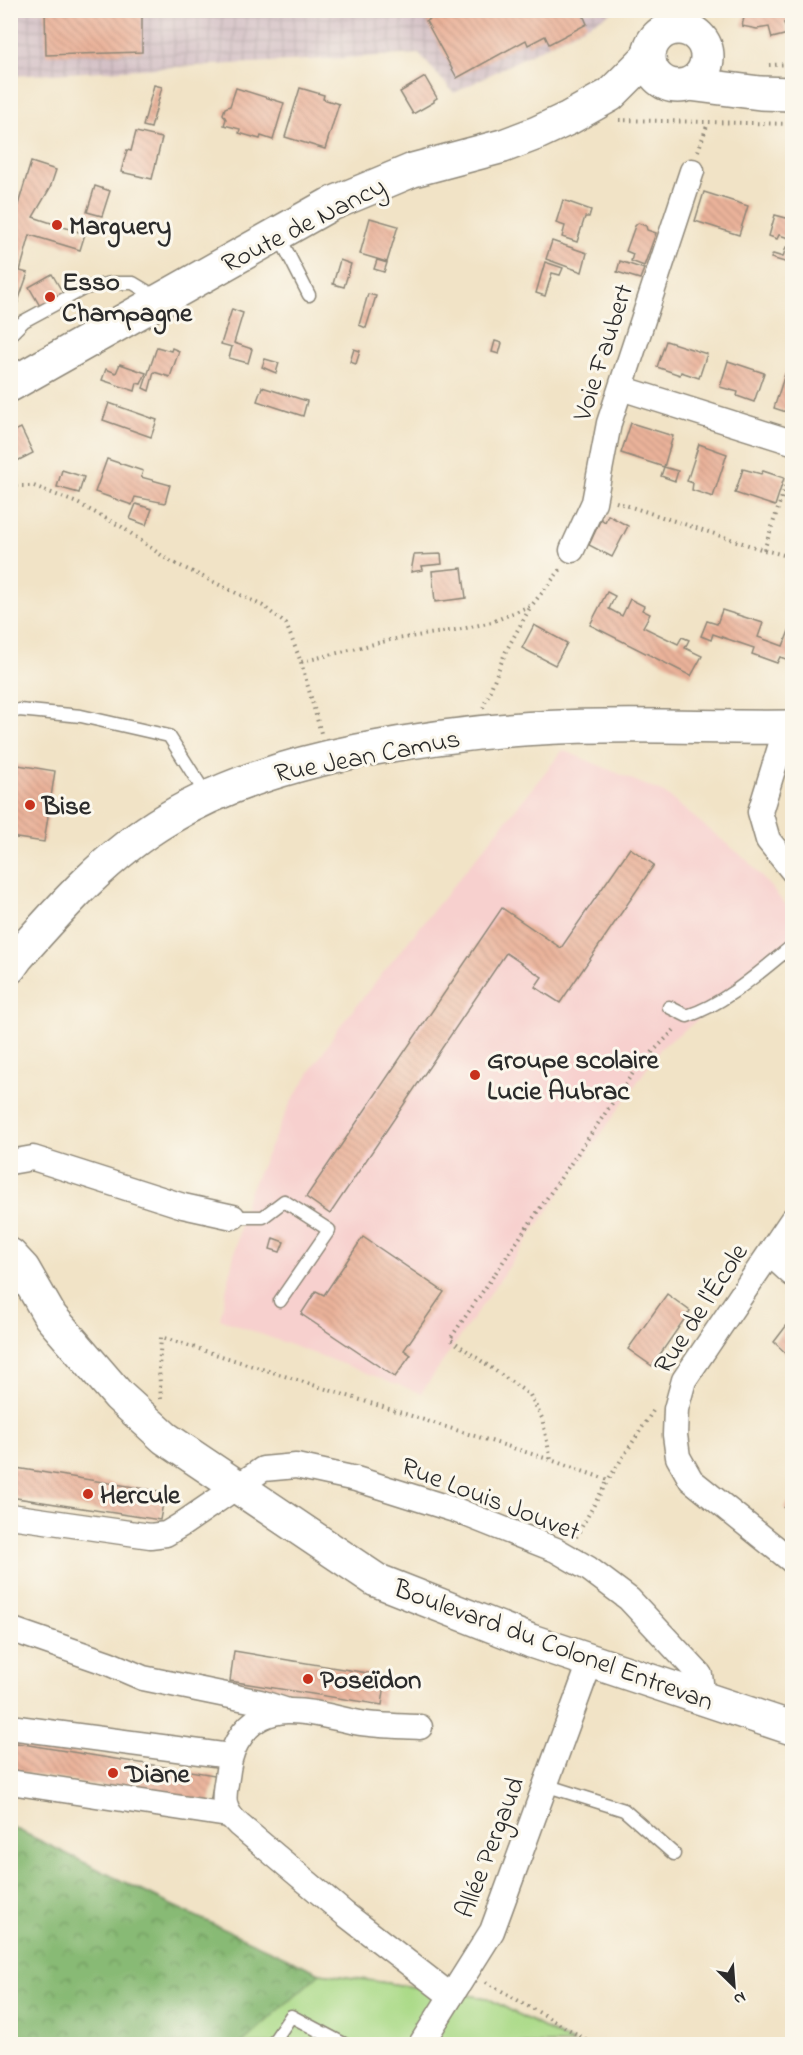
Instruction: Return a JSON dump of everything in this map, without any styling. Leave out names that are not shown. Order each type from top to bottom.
[{"type":"street","points":[[685,46],[760,93],[792,93]]},
{"type":"street","name":"Route de Nancy","points":[[10,385],[329,205],[413,170],[503,146],[569,118],[612,107],[685,46]]},
{"type":"street","name":"Voie Faubert","points":[[572,550],[595,495],[609,423],[692,171]]},
{"type":"street","points":[[621,388],[792,442]]},
{"type":"street","name":"Rue Jean Camus","points":[[10,967],[69,898],[126,848],[165,820],[207,797],[265,775],[327,757],[401,742],[473,734],[604,726],[785,728]]},
{"type":"street","points":[[785,728],[760,812],[768,840],[787,865]]},
{"type":"street","points":[[10,1162],[33,1158],[183,1206],[233,1216]]},
{"type":"street","name":"Rue de l'École","points":[[792,1220],[684,1380],[676,1409],[675,1435],[678,1457],[691,1480],[792,1561]]},
{"type":"street","points":[[770,1254],[792,1274]]},
{"type":"street","name":"Boulevard du Colonel Entrevan","points":[[10,1255],[23,1269],[50,1316],[119,1396],[165,1438],[376,1580],[531,1641],[792,1728]]},
{"type":"street","name":"Rue Louis Jouvet","points":[[10,1516],[150,1536],[166,1534],[263,1469],[296,1466],[356,1479],[459,1511],[566,1556],[589,1569],[629,1599],[700,1675],[703,1698]]},
{"type":"street","points":[[10,1629],[108,1663],[143,1678],[260,1702],[285,1710],[361,1723],[420,1727]]},
{"type":"street","name":"Allée Pergaud","points":[[421,2044],[492,1931],[591,1660]]},
{"type":"street","points":[[228,1815],[224,1802],[230,1755],[236,1742],[250,1724],[270,1712],[285,1710]]},
{"type":"street","points":[[10,1727],[230,1755]]},
{"type":"street","points":[[10,1782],[228,1815],[345,1914],[452,1996]]},
{"type":"lane","points":[[278,233],[309,295]]},
{"type":"lane","points":[[10,336],[24,321],[85,288],[111,283],[133,283],[161,300]]},
{"type":"lane","points":[[10,713],[19,710],[81,716],[169,736],[207,797]]},
{"type":"lane","points":[[669,1007],[687,1016],[698,1012],[746,983],[792,946]]},
{"type":"lane","points":[[233,1216],[263,1217],[284,1201],[329,1230],[280,1301]]},
{"type":"lane","points":[[545,1785],[624,1810],[674,1854]]},
{"type":"lane","points":[[272,2044],[291,2016],[344,2044]]},
{"type":"path","points":[[612,107],[708,123],[792,124]]},
{"type":"path","points":[[692,171],[708,123]]},
{"type":"path","points":[[764,550],[792,467]]},
{"type":"path","points":[[10,486],[34,486],[77,503],[122,527],[168,560],[263,606],[286,624],[301,662],[327,757]]},
{"type":"path","points":[[595,495],[764,550],[792,556]]},
{"type":"path","points":[[473,734],[506,651],[532,605],[558,575],[572,550]]},
{"type":"path","points":[[301,662],[390,640],[492,622],[532,605]]},
{"type":"path","points":[[551,1460],[542,1418],[530,1395],[450,1339],[635,1070],[687,1016]]},
{"type":"path","points":[[165,1438],[159,1369],[161,1337],[608,1480]]},
{"type":"path","points":[[566,1556],[608,1480],[654,1408]]},
{"type":"path","points":[[468,1970],[594,2044]]},
{"type":"shaded area","points":[[11,11],[615,11],[454,93],[419,54],[11,76]]},
{"type":"shaded area","name":"Groupe scolaire Lucie Aubrac","points":[[563,750],[664,793],[747,860],[792,912],[792,947],[661,1048],[421,1393],[220,1319],[246,1199],[291,1102],[339,1027]]},
{"type":"green space","points":[[10,1826],[167,1903],[320,1973],[487,1998],[574,2044],[11,2044]]},
{"type":"green space","points":[[320,1973],[487,1998],[574,2044],[241,2044]]},
{"type":"building","points":[[45,10],[142,10],[142,52],[46,55]]},
{"type":"building","points":[[444,10],[581,10],[587,24],[549,44],[545,36],[528,45],[526,40],[457,78],[426,21]]},
{"type":"building","points":[[760,10],[792,10],[792,23],[784,23],[788,34],[772,38],[769,27],[757,29],[742,26],[745,13]]},
{"type":"building","points":[[425,77],[437,98],[413,114],[400,92]]},
{"type":"building","points":[[154,85],[162,87],[151,128],[143,126]]},
{"type":"building","points":[[236,88],[284,103],[273,140],[239,133],[240,129],[224,125],[226,119],[223,114],[225,108],[230,106]]},
{"type":"building","points":[[300,88],[324,95],[323,99],[339,104],[325,149],[285,137]]},
{"type":"building","points":[[136,132],[162,138],[152,179],[121,172],[127,150],[131,151]]},
{"type":"building","points":[[31,162],[56,170],[50,188],[33,217],[85,234],[80,250],[30,235],[20,271],[28,273],[14,313],[10,311],[10,206],[17,208]]},
{"type":"building","points":[[95,186],[110,191],[102,216],[87,212]]},
{"type":"building","points":[[704,192],[748,206],[739,235],[695,221]]},
{"type":"building","points":[[563,200],[591,210],[589,217],[585,217],[577,242],[562,237],[565,226],[556,223]]},
{"type":"building","points":[[792,212],[792,239],[779,235],[777,239],[769,236],[775,215],[790,219]]},
{"type":"building","points":[[370,218],[398,226],[387,262],[360,254]]},
{"type":"building","points":[[638,223],[656,233],[644,266],[631,261],[633,254],[626,251]]},
{"type":"building","points":[[552,241],[587,253],[582,272],[546,259]]},
{"type":"building","points":[[786,247],[792,248],[792,258],[788,263],[771,258],[773,254],[783,257]]},
{"type":"building","points":[[340,260],[351,264],[344,287],[333,284]]},
{"type":"building","points":[[377,260],[387,263],[384,272],[374,269]]},
{"type":"building","points":[[620,261],[644,269],[640,279],[617,272]]},
{"type":"building","points":[[545,262],[563,268],[560,275],[552,273],[545,296],[536,293]]},
{"type":"building","points":[[52,274],[67,300],[44,313],[29,287]]},
{"type":"building","points":[[368,294],[376,296],[366,328],[359,325]]},
{"type":"building","points":[[232,309],[243,313],[234,343],[252,349],[248,363],[229,358],[232,347],[221,344]]},
{"type":"building","points":[[495,341],[502,343],[499,354],[492,352]]},
{"type":"building","points":[[666,341],[707,354],[699,378],[681,372],[680,375],[657,367]]},
{"type":"building","points":[[157,347],[179,351],[170,377],[154,372],[149,391],[143,388]]},
{"type":"building","points":[[354,349],[360,351],[356,364],[350,362]]},
{"type":"building","points":[[265,359],[279,363],[276,373],[262,367]]},
{"type":"building","points":[[728,361],[764,373],[754,402],[737,396],[738,392],[720,387]]},
{"type":"building","points":[[120,364],[146,373],[141,384],[137,383],[135,391],[102,380],[106,369],[116,373]]},
{"type":"building","points":[[785,374],[792,377],[792,414],[774,408]]},
{"type":"building","points":[[262,387],[307,401],[303,416],[257,401]]},
{"type":"building","points":[[109,403],[157,420],[151,437],[103,420]]},
{"type":"building","points":[[631,423],[673,436],[664,467],[621,453]]},
{"type":"building","points":[[21,428],[33,453],[15,462],[10,457],[10,433]]},
{"type":"building","points":[[699,444],[727,454],[713,497],[692,490],[693,483],[687,481]]},
{"type":"building","points":[[107,459],[143,471],[141,477],[170,485],[165,503],[135,497],[132,505],[95,492]]},
{"type":"building","points":[[664,467],[678,471],[675,481],[661,476]]},
{"type":"building","points":[[743,469],[761,474],[763,471],[784,478],[775,506],[735,493]]},
{"type":"building","points":[[62,470],[84,477],[79,493],[57,487]]},
{"type":"building","points":[[136,504],[152,509],[146,525],[130,519]]},
{"type":"building","points":[[608,515],[628,526],[612,557],[589,545],[601,519],[605,522]]},
{"type":"building","points":[[441,554],[442,564],[422,566],[423,570],[411,572],[414,555]]},
{"type":"building","points":[[462,568],[466,598],[435,602],[432,571]]},
{"type":"building","points":[[607,592],[615,596],[609,609],[622,616],[630,599],[644,606],[642,610],[650,614],[643,627],[678,644],[682,637],[689,640],[685,648],[702,656],[691,676],[590,625]]},
{"type":"building","points":[[722,610],[763,623],[758,637],[783,646],[789,631],[792,633],[792,661],[780,657],[777,663],[752,654],[754,648],[713,634],[711,640],[701,636],[707,621],[717,624]]},
{"type":"building","points":[[534,625],[567,643],[555,665],[522,648]]},
{"type":"building","name":"Bise","points":[[12,764],[55,771],[44,842],[10,837]]},
{"type":"building","points":[[630,848],[654,865],[560,1003],[535,987],[542,977],[506,953],[330,1214],[306,1197],[502,908],[561,948]]},
{"type":"building","points":[[363,1237],[444,1292],[404,1350],[411,1355],[395,1377],[301,1314],[316,1291],[324,1295]]},
{"type":"building","points":[[273,1238],[284,1242],[280,1252],[270,1249]]},
{"type":"building","points":[[667,1294],[690,1311],[652,1366],[628,1349]]},
{"type":"building","points":[[790,1321],[792,1324],[792,1359],[774,1342]]},
{"type":"building","name":"Hercule","points":[[10,1467],[165,1492],[160,1520],[10,1497]]},
{"type":"building","points":[[792,1498],[792,1515],[784,1508]]},
{"type":"building","name":"Poseïdon","points":[[234,1651],[386,1676],[382,1705],[230,1681]]},
{"type":"building","points":[[792,1679],[792,1694],[785,1688]]},
{"type":"building","name":"Diane","points":[[10,1742],[215,1775],[210,1803],[10,1771]]},
{"type":"place","name":"Marguery","points":[[57,225]]},
{"type":"place","name":"Esso Champagne","points":[[50,297]]},
{"type":"place","name":"Bise","points":[[30,805]]},
{"type":"place","name":"Groupe scolaire Lucie Aubrac","points":[[475,1075]]},
{"type":"place","name":"Hercule","points":[[88,1494]]},
{"type":"place","name":"Poseïdon","points":[[308,1679]]},
{"type":"place","name":"Diane","points":[[113,1773]]}]
